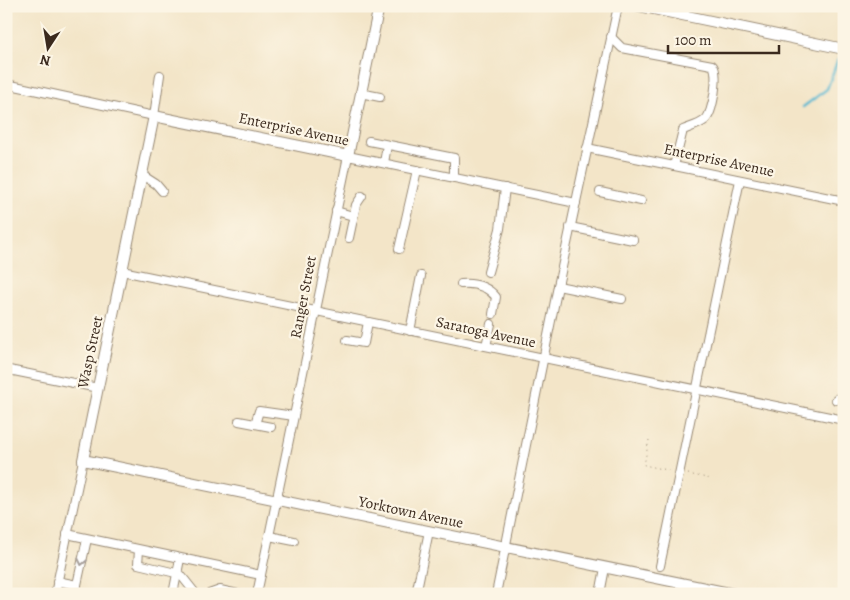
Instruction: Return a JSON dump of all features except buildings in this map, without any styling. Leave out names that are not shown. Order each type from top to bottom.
[{"type":"main road","name":"Ranger Street","points":[[348,156],[379,6]]},
{"type":"main road","points":[[639,6],[844,49]]},
{"type":"main road","name":"Enterprise Avenue","points":[[154,116],[348,156]]},
{"type":"main road","name":"Wasp Street","points":[[83,460],[154,116]]},
{"type":"main road","name":"Yorktown Avenue","points":[[83,460],[429,531],[712,592],[734,594]]},
{"type":"street","points":[[496,594],[570,227],[618,6]]},
{"type":"street","points":[[611,37],[622,48],[712,65],[716,68],[717,75],[709,114],[705,120],[684,130],[674,166]]},
{"type":"street","points":[[154,116],[160,75]]},
{"type":"street","name":"Enterprise Avenue","points":[[6,84],[154,116]]},
{"type":"street","points":[[360,93],[380,97]]},
{"type":"street","points":[[369,141],[454,158],[454,178]]},
{"type":"street","points":[[384,163],[387,145]]},
{"type":"street","name":"Enterprise Avenue","points":[[587,148],[844,201]]},
{"type":"street","name":"Enterprise Avenue","points":[[348,156],[576,203]]},
{"type":"street","name":"Ranger Street","points":[[257,594],[348,156]]},
{"type":"street","points":[[399,249],[416,170]]},
{"type":"street","points":[[142,175],[162,191]]},
{"type":"street","points":[[660,566],[740,180]]},
{"type":"street","points":[[488,272],[500,229],[505,188]]},
{"type":"street","points":[[600,192],[641,201]]},
{"type":"street","points":[[349,238],[356,205],[362,196]]},
{"type":"street","points":[[336,211],[353,216]]},
{"type":"street","points":[[570,227],[633,240]]},
{"type":"street","name":"Saratoga Avenue","points":[[122,271],[844,420]]},
{"type":"street","points":[[410,331],[421,276]]},
{"type":"street","points":[[462,284],[486,287],[491,291],[496,297],[493,314]]},
{"type":"street","points":[[558,286],[622,299]]},
{"type":"street","points":[[347,340],[364,344],[368,322]]},
{"type":"street","points":[[486,346],[491,324]]},
{"type":"street","points":[[9,370],[98,388]]},
{"type":"street","points":[[836,400],[843,394],[844,389]]},
{"type":"street","points":[[255,424],[259,411],[294,416]]},
{"type":"street","points":[[239,421],[271,427]]},
{"type":"street","name":"Wasp Street","points":[[55,594],[83,460]]},
{"type":"street","points":[[416,594],[429,531]]},
{"type":"street","points":[[67,534],[261,575]]},
{"type":"street","points":[[269,536],[294,541]]},
{"type":"street","points":[[75,594],[87,539]]},
{"type":"street","points":[[139,550],[138,564],[183,576],[192,592],[196,594]]},
{"type":"street","points":[[173,594],[180,559]]},
{"type":"street","points":[[600,594],[605,568]]},
{"type":"street","points":[[57,581],[77,585]]},
{"type":"street","points":[[208,594],[220,592],[238,594]]},
{"type":"path","points":[[649,440],[644,465],[712,479]]},
{"type":"waterway","points":[[803,107],[827,89],[838,59]]}]
